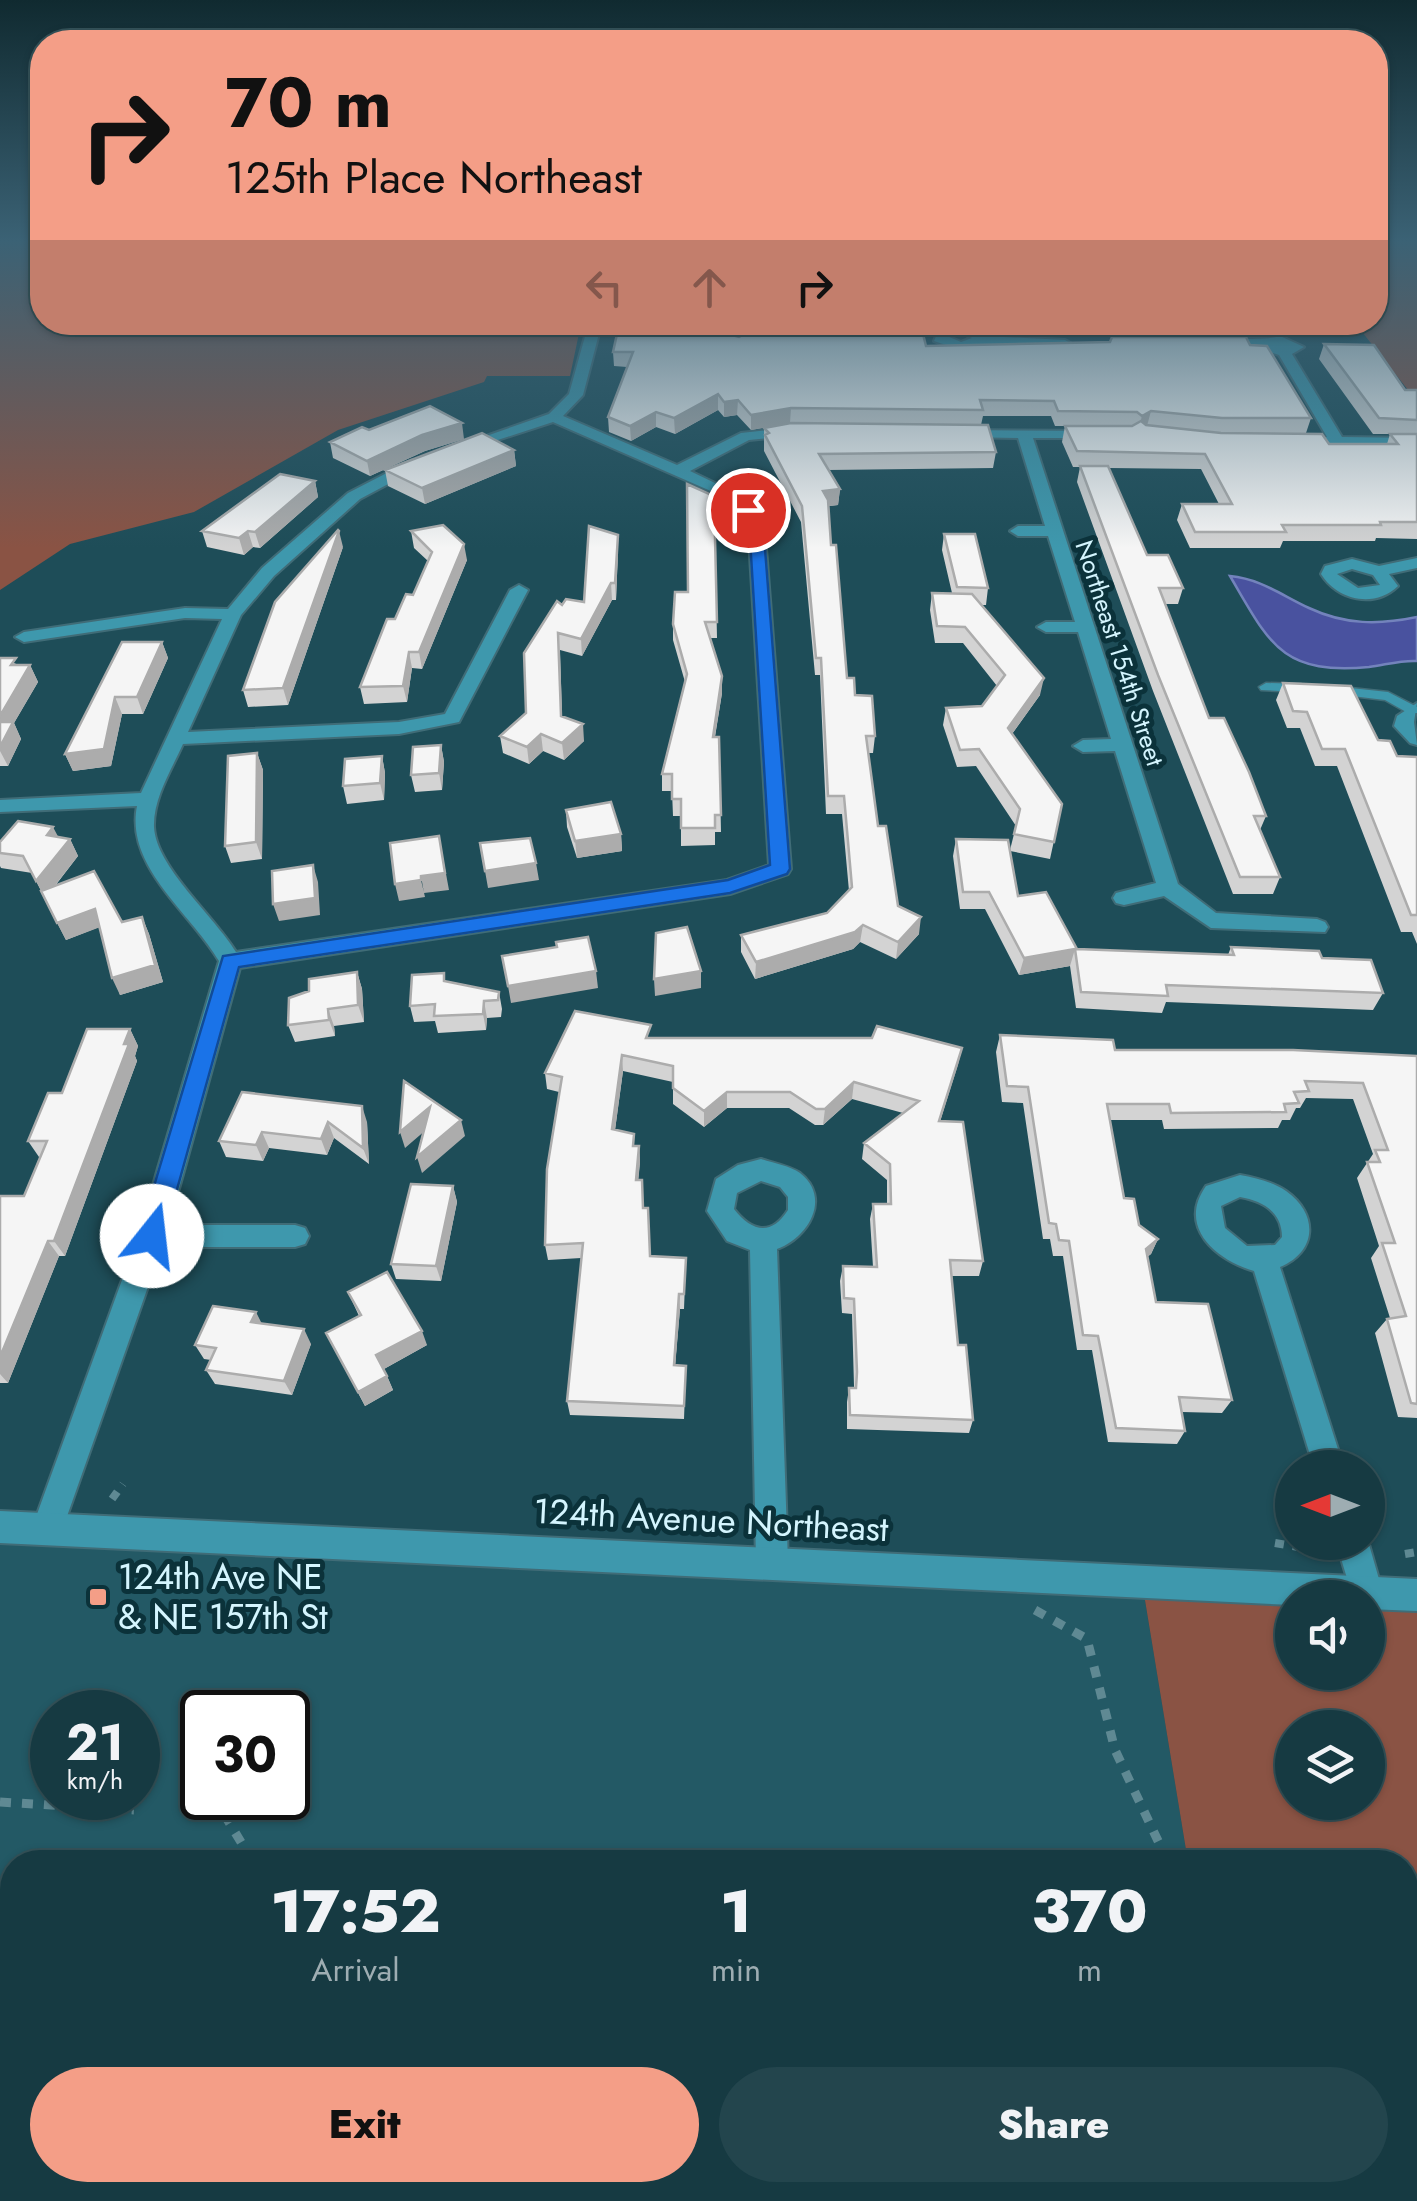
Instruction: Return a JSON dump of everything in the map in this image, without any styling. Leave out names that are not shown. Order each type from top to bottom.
[{"type":"street","points":[[48,1528],[152,1236],[230,961],[220,941],[155,857],[144,830],[148,798],[174,739],[233,614],[268,572],[310,533],[378,482],[432,457],[554,418],[576,395],[591,343]]},
{"type":"street","points":[[1048,343],[1080,344]]},
{"type":"street","points":[[1196,345],[1297,348],[1337,441]]},
{"type":"street","points":[[230,961],[730,887],[780,869],[756,523],[738,500],[680,470],[554,418]]},
{"type":"street","points":[[680,470],[746,436],[823,431]]},
{"type":"street","points":[[948,432],[1118,434]]},
{"type":"street","name":"Northeast 154th Street","points":[[1024,434],[1168,888]]},
{"type":"street","points":[[1268,441],[1417,442]]},
{"type":"street","points":[[1018,531],[1055,531]]},
{"type":"street","points":[[1380,571],[1417,563]]},
{"type":"street","points":[[174,739],[399,728],[452,718],[520,590]]},
{"type":"street","points":[[24,637],[185,612],[233,614]]},
{"type":"street","points":[[1046,627],[1086,627]]},
{"type":"street","points":[[1415,710],[1406,714],[1404,726],[1417,738]]},
{"type":"street","points":[[1084,746],[1123,746]]},
{"type":"street","points":[[0,806],[148,798]]},
{"type":"street","points":[[1124,898],[1168,888],[1211,920],[1317,927]]},
{"type":"street","points":[[152,1236],[295,1236]]},
{"type":"street","points":[[763,1240],[772,1562]]},
{"type":"street","points":[[1264,1260],[1323,1450]]},
{"type":"street","name":"124th Avenue Northeast","points":[[0,1527],[1275,1588]]},
{"type":"street","name":"124th Avenue Northeast","points":[[1385,1594],[1417,1595]]},
{"type":"lane","points":[[1266,687],[1369,691],[1415,710]]},
{"type":"path","points":[[112,1499],[123,1484]]},
{"type":"path","points":[[814,1519],[826,1516]]},
{"type":"path","points":[[698,1517],[720,1520]]},
{"type":"path","points":[[1405,1554],[1417,1552]]},
{"type":"path","points":[[1018,1601],[1087,1639],[1115,1750],[1162,1850]]},
{"type":"path","points":[[0,1802],[30,1804]]},
{"type":"path","points":[[228,1820],[246,1850]]},
{"type":"shaded area","points":[[0,343],[577,343],[570,376],[487,376],[484,382],[338,430],[194,512],[70,544],[0,590]]},
{"type":"shaded area","points":[[1371,343],[1417,343],[1417,390],[1408,390]]},
{"type":"shaded area","points":[[0,1527],[1142,1582],[1186,1850],[0,1850]]},
{"type":"shaded area","points":[[1142,1582],[1275,1588],[1275,1690],[1385,1690],[1385,1593],[1417,1595],[1417,1850],[1186,1850]]},
{"type":"water","points":[[1230,576],[1261,584],[1336,618],[1376,622],[1417,617],[1417,661],[1339,668],[1297,660],[1268,637]]},
{"type":"building","points":[[615,343],[925,343],[926,346],[1249,343],[1267,346],[1311,418],[1222,418],[1151,411],[1142,416],[1137,412],[1058,411],[1054,401],[980,400],[983,410],[791,408],[751,415],[738,400],[724,402],[718,394],[674,418],[656,412],[630,426],[608,417],[633,352],[613,352]]},
{"type":"building","points":[[1324,344],[1374,345],[1405,390],[1417,390],[1417,420],[1379,418]]},
{"type":"building","points":[[430,406],[462,423],[422,435],[367,461],[330,442],[362,427],[369,430]]},
{"type":"building","points":[[1141,421],[1146,425],[1221,433],[1322,434],[1329,444],[1398,444],[1390,434],[1417,434],[1417,522],[1282,525],[1286,532],[1195,532],[1182,504],[1232,504],[1205,454],[1077,451],[1065,426],[1132,426]]},
{"type":"building","points":[[791,423],[988,425],[996,452],[819,454],[840,489],[823,491],[828,500],[831,545],[836,545],[847,678],[854,678],[855,695],[872,696],[875,736],[866,736],[878,826],[886,826],[898,906],[921,917],[898,942],[863,925],[855,932],[756,962],[741,935],[827,913],[852,887],[844,796],[828,796],[821,658],[816,658],[802,506],[764,428]]},
{"type":"building","points":[[482,433],[514,450],[422,488],[385,470]]},
{"type":"building","points":[[1080,466],[1108,466],[1147,555],[1168,555],[1183,588],[1159,588],[1209,718],[1224,718],[1249,772],[1266,816],[1254,816],[1280,877],[1240,877],[1158,675]]},
{"type":"building","points":[[280,474],[315,481],[255,532],[248,531],[239,538],[202,531]]},
{"type":"building","points":[[687,484],[714,496],[717,622],[705,622],[722,676],[713,737],[719,737],[721,815],[715,815],[715,828],[681,828],[681,799],[672,799],[672,774],[662,774],[687,674],[673,624],[675,592],[688,592]]},
{"type":"building","points":[[443,525],[464,544],[419,652],[409,652],[403,686],[360,687],[387,619],[395,619],[406,594],[413,595],[432,552],[411,531]]},
{"type":"building","points":[[589,526],[618,535],[615,583],[611,583],[581,639],[558,633],[561,716],[583,724],[562,743],[541,734],[527,747],[500,736],[526,713],[524,653],[557,601],[562,605],[566,599],[584,602]]},
{"type":"building","points":[[338,530],[283,688],[243,690],[275,602]]},
{"type":"building","points":[[944,534],[975,534],[988,588],[957,587]]},
{"type":"building","points":[[932,593],[972,594],[1044,678],[1008,728],[1062,804],[1054,842],[1014,834],[1020,809],[979,749],[960,750],[946,708],[982,706],[1005,675],[965,627],[937,626]]},
{"type":"building","points":[[122,642],[162,642],[137,697],[115,697],[104,749],[65,754]]},
{"type":"building","points":[[0,658],[16,658],[11,665],[30,665],[0,716]]},
{"type":"building","points":[[1283,683],[1351,686],[1378,740],[1390,741],[1397,756],[1417,757],[1417,915],[1411,915],[1345,749],[1322,749],[1307,712],[1293,711]]},
{"type":"building","points":[[0,722],[13,722],[0,747]]},
{"type":"building","points":[[441,745],[439,773],[411,775],[413,747]]},
{"type":"building","points":[[257,753],[256,842],[225,846],[228,756]]},
{"type":"building","points":[[382,756],[380,783],[343,786],[345,759]]},
{"type":"building","points":[[611,802],[621,834],[575,841],[566,810]]},
{"type":"building","points":[[18,821],[53,827],[47,835],[70,839],[36,881],[23,856],[0,853],[0,842]]},
{"type":"building","points":[[439,836],[445,873],[395,884],[390,843]]},
{"type":"building","points":[[530,838],[536,863],[485,871],[480,843]]},
{"type":"building","points":[[956,839],[1008,840],[1018,896],[1046,892],[1077,949],[1234,955],[1231,947],[1319,951],[1322,958],[1371,960],[1383,993],[1166,985],[1168,996],[1081,992],[1075,949],[1024,958],[989,892],[963,892]]},
{"type":"building","points":[[313,865],[315,898],[273,904],[272,871]]},
{"type":"building","points":[[94,871],[122,922],[142,917],[155,965],[112,978],[95,909],[57,923],[41,891]]},
{"type":"building","points":[[687,927],[701,971],[654,979],[656,933]]},
{"type":"building","points":[[588,937],[596,971],[508,986],[502,956],[557,947],[556,942]]},
{"type":"building","points":[[357,972],[358,1005],[328,1009],[329,1020],[288,1025],[289,998],[309,991],[309,979]]},
{"type":"building","points":[[444,973],[444,981],[499,992],[498,1000],[484,1001],[483,1014],[434,1016],[435,1004],[410,1006],[412,975]]},
{"type":"building","points":[[575,1011],[651,1025],[646,1038],[872,1038],[877,1026],[962,1048],[939,1121],[963,1122],[983,1261],[950,1260],[958,1345],[966,1345],[973,1420],[850,1415],[849,1388],[856,1388],[857,1372],[854,1299],[844,1298],[843,1266],[877,1267],[873,1204],[891,1204],[890,1164],[864,1143],[919,1101],[854,1082],[825,1109],[816,1109],[790,1092],[727,1092],[704,1111],[673,1088],[673,1066],[622,1055],[612,1129],[634,1134],[633,1146],[639,1146],[636,1180],[642,1180],[643,1208],[648,1208],[650,1256],[686,1258],[674,1365],[686,1366],[684,1406],[567,1401],[583,1243],[545,1245],[547,1169],[562,1077],[545,1073]]},
{"type":"building","points":[[87,1029],[130,1029],[124,1044],[129,1044],[54,1241],[48,1241],[0,1357],[0,1196],[24,1196],[47,1141],[28,1141],[48,1093],[62,1093]]},
{"type":"building","points":[[1000,1035],[1113,1040],[1115,1050],[1293,1050],[1417,1056],[1417,1404],[1411,1403],[1387,1319],[1406,1316],[1382,1243],[1395,1243],[1367,1162],[1380,1162],[1375,1150],[1388,1150],[1363,1083],[1305,1081],[1309,1091],[1294,1092],[1299,1103],[1284,1104],[1286,1112],[1171,1113],[1169,1104],[1107,1104],[1124,1198],[1134,1199],[1139,1225],[1158,1239],[1146,1249],[1156,1302],[1208,1304],[1232,1400],[1179,1397],[1185,1431],[1116,1428],[1098,1336],[1083,1335],[1069,1241],[1059,1240],[1056,1224],[1049,1223],[1028,1087],[1007,1086]]},
{"type":"building","points":[[404,1081],[461,1120],[417,1157],[430,1107],[400,1132]]},
{"type":"building","points":[[242,1092],[362,1106],[363,1148],[328,1122],[321,1139],[262,1132],[256,1145],[219,1141]]},
{"type":"building","points":[[411,1184],[453,1186],[436,1266],[391,1264]]},
{"type":"building","points":[[387,1272],[422,1331],[376,1355],[387,1376],[358,1392],[326,1333],[361,1315],[348,1292]]},
{"type":"building","points":[[213,1306],[256,1312],[251,1322],[304,1329],[284,1381],[206,1370],[216,1348],[195,1345]]},
{"type":"place","name":"124th Ave NE & NE 157th St","points":[[98,1597]]},
{"type":"route","points":[[152,1236],[230,961],[730,887],[780,869],[756,523],[748,510]]}]
